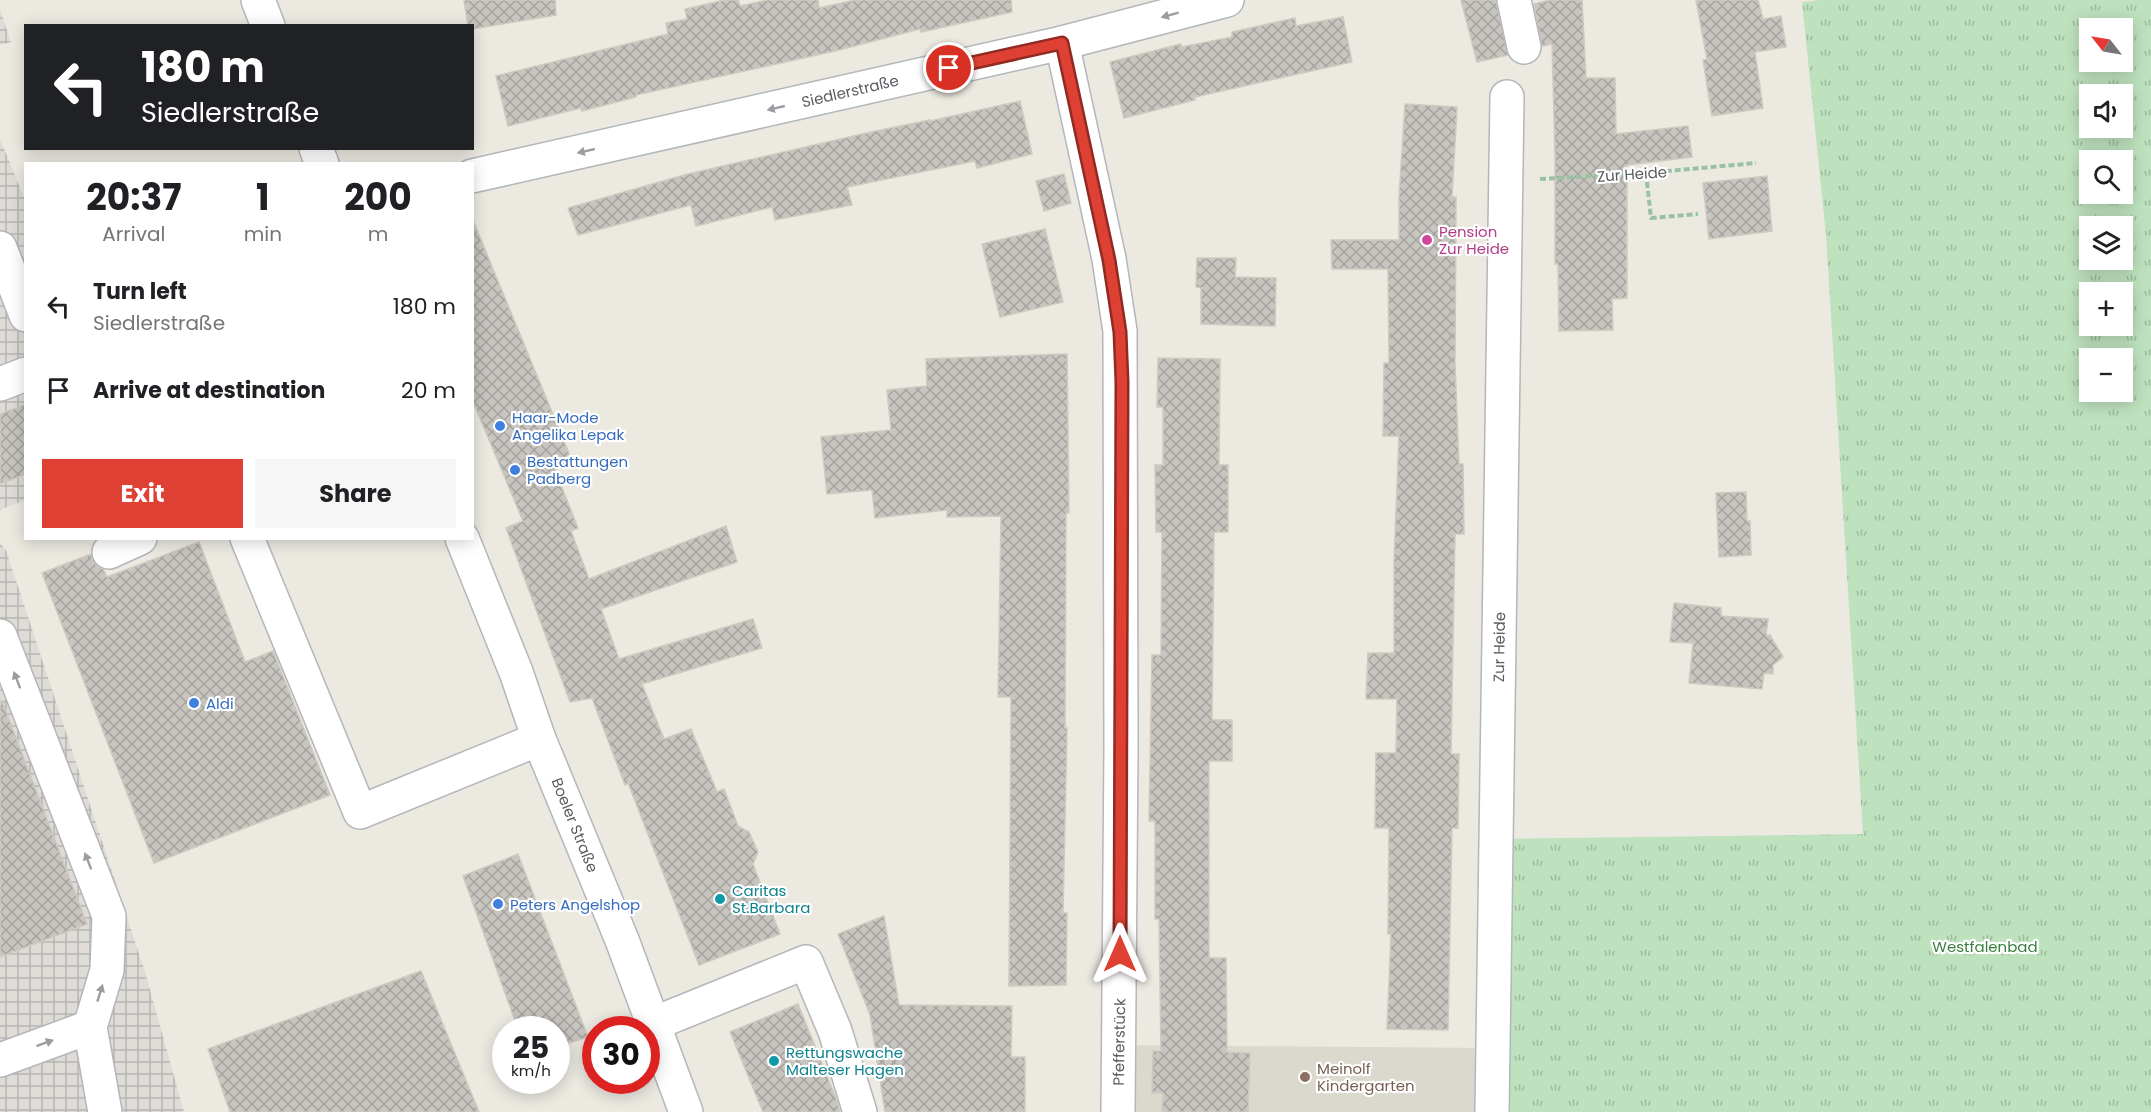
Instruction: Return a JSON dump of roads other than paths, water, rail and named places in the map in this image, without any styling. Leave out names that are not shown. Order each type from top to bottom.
[{"type":"street","points":[[258,0],[267,24]]},
{"type":"street","name":"Siedlerstraße","points":[[474,176],[1062,43],[1227,0]]},
{"type":"street","points":[[1514,0],[1524,47]]},
{"type":"street","name":"Pfefferstück","points":[[1062,43],[1109,260],[1120,332],[1121,689],[1118,1112]]},
{"type":"street","name":"Zur Heide","points":[[1492,1112],[1507,97]]},
{"type":"street","points":[[0,248],[24,310]]},
{"type":"street","points":[[0,384],[24,375]]},
{"type":"street","points":[[109,552],[136,540]]},
{"type":"street","points":[[248,540],[360,812],[539,740]]},
{"type":"street","name":"Boeler Straße","points":[[463,540],[516,672],[539,740],[622,940],[650,1016]]},
{"type":"street","points":[[0,636],[109,916],[107,970],[90,1027],[105,1112]]},
{"type":"street","points":[[660,1021],[806,962],[835,1031],[860,1112]]},
{"type":"street","points":[[0,1060],[90,1027]]},
{"type":"street","name":"Boeler Straße","points":[[660,1043],[686,1112]]},
{"type":"place","name":"Pension Zur Heide","points":[[1427,240]]},
{"type":"place","name":"Haar-Mode Angelika Lepak","points":[[500,426]]},
{"type":"place","name":"Bestattungen Padberg","points":[[515,470]]},
{"type":"place","name":"Aldi","points":[[194,703]]},
{"type":"place","name":"Caritas St.Barbara","points":[[720,899]]},
{"type":"place","name":"Peters Angelshop","points":[[498,904]]},
{"type":"place","name":"Rettungswache Malteser Hagen","points":[[774,1061]]},
{"type":"place","name":"Meinolf Kindergarten","points":[[1305,1077]]},
{"type":"park label","name":"Westfalenbad","points":[[1985,946]]}]
